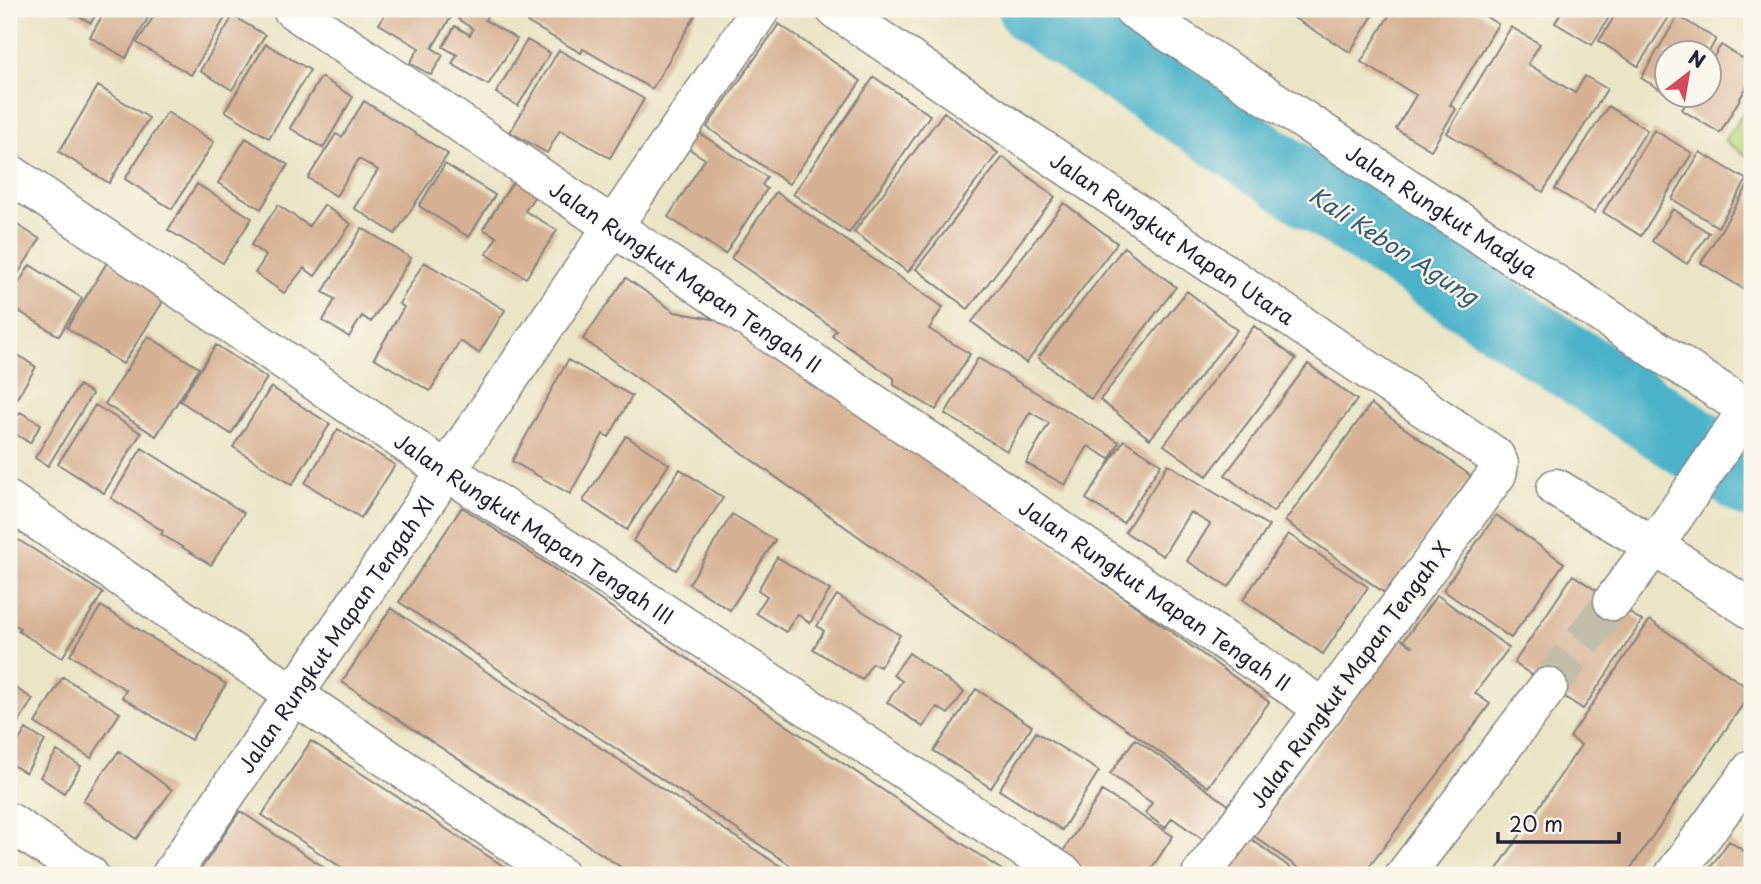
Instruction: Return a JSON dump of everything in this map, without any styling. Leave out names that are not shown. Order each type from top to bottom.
[{"type":"street","name":"Jalan Rungkut Mapan Tengah II","points":[[292,9],[1323,708]]},
{"type":"street","name":"Jalan Rungkut Mapan Tengah XI","points":[[171,875],[761,9]]},
{"type":"street","name":"Jalan Rungkut Mapan Utara","points":[[835,9],[1495,456],[1499,464],[1497,474]]},
{"type":"street","name":"Jalan Rungkut Madya","points":[[1133,9],[1751,408]]},
{"type":"street","name":"Jalan Rungkut Mapan Tengah III","points":[[9,173],[447,471],[1065,875]]},
{"type":"street","points":[[1613,601],[1751,408]]},
{"type":"street","name":"Jalan Rungkut Mapan Tengah X","points":[[1201,875],[1497,474]]},
{"type":"street","points":[[1556,488],[1654,546],[1752,610]]},
{"type":"street","points":[[9,501],[559,875]]},
{"type":"street","points":[[1405,875],[1548,687]]},
{"type":"street","points":[[1674,875],[1752,769]]},
{"type":"street","points":[[9,822],[89,875]]},
{"type":"green space","points":[[1752,101],[1752,159],[1724,141]]},
{"type":"building","points":[[65,9],[99,9],[91,23]]},
{"type":"building","points":[[106,9],[153,9],[126,58],[90,37]]},
{"type":"building","points":[[158,9],[220,9],[228,13],[191,75],[137,43]]},
{"type":"building","points":[[388,9],[456,9],[432,48],[443,55],[431,75],[410,63],[419,48],[379,24]]},
{"type":"building","points":[[465,9],[479,9],[488,14],[485,20],[517,39],[488,85],[452,64],[457,55],[443,47],[455,26],[470,35],[473,29],[458,19]]},
{"type":"building","points":[[516,9],[699,9],[652,89],[583,49],[581,53],[513,14]]},
{"type":"building","points":[[1279,9],[1377,9],[1350,52]]},
{"type":"building","points":[[1393,9],[1473,9],[1498,24],[1450,105],[1456,109],[1431,150],[1396,129],[1416,95],[1361,62]]},
{"type":"building","points":[[1563,9],[1614,9],[1592,45],[1555,23]]},
{"type":"building","points":[[1619,9],[1674,9],[1656,38],[1652,38],[1652,44],[1638,66],[1599,41]]},
{"type":"building","points":[[233,16],[265,35],[232,90],[200,71]]},
{"type":"building","points":[[1678,16],[1714,38],[1665,38]]},
{"type":"building","points":[[779,24],[861,81],[789,184],[707,127]]},
{"type":"building","points":[[1511,27],[1540,44],[1528,64],[1575,93],[1585,76],[1607,89],[1543,192],[1447,133]]},
{"type":"building","points":[[527,40],[550,53],[518,106],[496,93]]},
{"type":"building","points":[[266,44],[310,70],[269,138],[225,111]]},
{"type":"building","points":[[1722,46],[1752,64],[1752,78],[1720,133],[1682,110],[1722,108]]},
{"type":"building","points":[[559,50],[644,99],[610,158],[560,130],[547,153],[510,132]]},
{"type":"building","points":[[1652,60],[1652,85],[1641,78]]},
{"type":"building","points":[[321,77],[353,97],[323,148],[290,128]]},
{"type":"building","points":[[874,77],[930,115],[849,233],[793,194]]},
{"type":"building","points":[[98,86],[149,118],[109,183],[59,152]]},
{"type":"building","points":[[364,101],[448,154],[395,234],[354,208],[378,170],[359,159],[336,196],[308,178],[336,134],[342,137]]},
{"type":"building","points":[[1608,106],[1647,130],[1594,213],[1555,189]]},
{"type":"building","points":[[167,112],[214,142],[172,209],[125,179]]},
{"type":"building","points":[[944,112],[998,153],[908,272],[854,232]]},
{"type":"building","points":[[693,129],[767,177],[762,185],[767,189],[725,254],[668,217],[705,159],[683,145]]},
{"type":"building","points":[[1654,130],[1692,153],[1641,236],[1603,212]]},
{"type":"building","points":[[246,138],[288,165],[261,209],[218,183]]},
{"type":"building","points":[[1700,152],[1747,180],[1718,227],[1672,199]]},
{"type":"building","points":[[1003,157],[1055,197],[968,309],[916,269]]},
{"type":"building","points":[[445,164],[495,195],[469,237],[419,206]]},
{"type":"building","points":[[516,177],[538,191],[525,211],[557,230],[526,278],[486,254],[497,237],[483,229]]},
{"type":"building","points":[[1752,179],[1752,294],[1701,263]]},
{"type":"building","points":[[197,184],[252,218],[223,263],[168,230]]},
{"type":"building","points":[[776,192],[943,307],[929,329],[970,354],[936,410],[894,385],[894,378],[832,336],[836,330],[731,258]]},
{"type":"building","points":[[1064,203],[1117,243],[1026,363],[972,322]]},
{"type":"building","points":[[278,205],[309,226],[324,205],[351,224],[315,276],[304,268],[284,293],[255,273],[266,256],[251,245]]},
{"type":"building","points":[[1673,209],[1709,233],[1687,264],[1652,241]]},
{"type":"building","points":[[9,220],[40,239],[9,288]]},
{"type":"building","points":[[362,228],[411,258],[371,322],[362,316],[349,337],[323,321],[335,299],[323,292]]},
{"type":"building","points":[[1124,247],[1176,287],[1091,399],[1038,358]]},
{"type":"building","points":[[108,261],[166,297],[123,364],[67,328]]},
{"type":"building","points":[[424,262],[505,310],[479,353],[460,341],[430,391],[374,358],[404,307],[399,304]]},
{"type":"building","points":[[30,265],[82,298],[59,336],[9,305],[9,298]]},
{"type":"building","points":[[626,278],[675,312],[745,325],[1269,702],[1208,787],[583,339]]},
{"type":"building","points":[[1187,291],[1237,330],[1150,439],[1100,400]]},
{"type":"building","points":[[1254,326],[1296,359],[1207,476],[1164,445]]},
{"type":"building","points":[[148,336],[199,368],[156,436],[105,404]]},
{"type":"building","points":[[216,345],[267,378],[231,434],[180,401]]},
{"type":"building","points":[[9,349],[36,367],[9,411]]},
{"type":"building","points":[[978,358],[1119,442],[1110,459],[1088,446],[1065,485],[1026,463],[1049,423],[1030,412],[1007,451],[945,414]]},
{"type":"building","points":[[568,360],[632,396],[609,437],[603,434],[570,494],[512,461]]},
{"type":"building","points":[[1308,364],[1357,400],[1273,512],[1225,475]]},
{"type":"building","points":[[79,385],[92,394],[48,466],[35,458]]},
{"type":"building","points":[[271,387],[330,424],[292,485],[233,447]]},
{"type":"building","points":[[1371,404],[1471,476],[1386,594],[1285,521]]},
{"type":"building","points":[[95,405],[141,433],[104,493],[58,464]]},
{"type":"building","points":[[20,412],[41,424],[30,443],[9,430]]},
{"type":"building","points":[[338,429],[395,465],[361,518],[305,483]]},
{"type":"building","points":[[626,436],[669,464],[627,530],[583,501]]},
{"type":"building","points":[[1124,440],[1161,464],[1123,523],[1086,499]]},
{"type":"building","points":[[142,448],[244,513],[211,565],[111,498]]},
{"type":"building","points":[[1168,464],[1269,526],[1229,587],[1187,561],[1210,524],[1190,512],[1163,556],[1125,532]]},
{"type":"building","points":[[680,469],[723,498],[676,570],[633,541]]},
{"type":"building","points":[[462,507],[1009,875],[805,875],[579,724],[399,602]]},
{"type":"building","points":[[732,514],[775,540],[730,610],[689,584]]},
{"type":"building","points":[[1496,515],[1564,563],[1511,638],[1443,590]]},
{"type":"building","points":[[9,534],[103,593],[62,658],[18,631],[20,628],[9,621]]},
{"type":"building","points":[[1288,534],[1368,587],[1323,654],[1243,600]]},
{"type":"building","points":[[777,557],[830,590],[810,623],[797,614],[786,632],[756,613],[767,596],[758,590]]},
{"type":"building","points":[[1573,575],[1642,621],[1583,709],[1514,663]]},
{"type":"building","points":[[837,595],[900,635],[880,667],[872,663],[862,680],[813,649],[824,631],[817,626]]},
{"type":"building","points":[[1437,595],[1509,648],[1475,693],[1490,704],[1363,875],[1308,875],[1254,836],[1400,638],[1413,647],[1404,640]]},
{"type":"building","points":[[101,606],[226,684],[191,740],[122,697],[126,690],[70,655]]},
{"type":"building","points":[[391,608],[794,875],[633,875],[342,682]]},
{"type":"building","points":[[1650,620],[1752,691],[1626,875],[1493,875],[1581,745],[1570,737]]},
{"type":"building","points":[[909,653],[964,692],[948,714],[937,707],[923,727],[887,702],[902,681],[893,675]]},
{"type":"building","points":[[63,677],[120,713],[91,758],[35,723]]},
{"type":"building","points":[[9,684],[33,699],[9,737]]},
{"type":"building","points":[[976,689],[1032,726],[991,788],[934,751]]},
{"type":"building","points":[[26,729],[45,741],[26,773],[9,763],[9,757]]},
{"type":"building","points":[[1036,732],[1099,771],[1062,830],[999,790]]},
{"type":"building","points":[[1135,739],[1230,806],[1205,841],[1172,818],[1165,828],[1145,813],[1152,803],[1110,774]]},
{"type":"building","points":[[311,741],[517,875],[353,875],[262,815]]},
{"type":"building","points":[[57,751],[81,766],[64,793],[40,777]]},
{"type":"building","points":[[119,751],[172,790],[136,839],[83,800]]},
{"type":"building","points":[[1102,791],[1173,836],[1147,875],[1096,875],[1062,853]]},
{"type":"building","points":[[240,811],[313,860],[336,875],[197,875]]},
{"type":"building","points":[[1251,839],[1300,875],[1225,875]]},
{"type":"building","points":[[1752,839],[1752,875],[1705,875],[1729,841],[1744,851]]},
{"type":"waterway","name":"Kali Kebon Agung","points":[[1035,9],[1752,482]]},
{"type":"tunnel","points":[[1548,687],[1613,601]]}]
